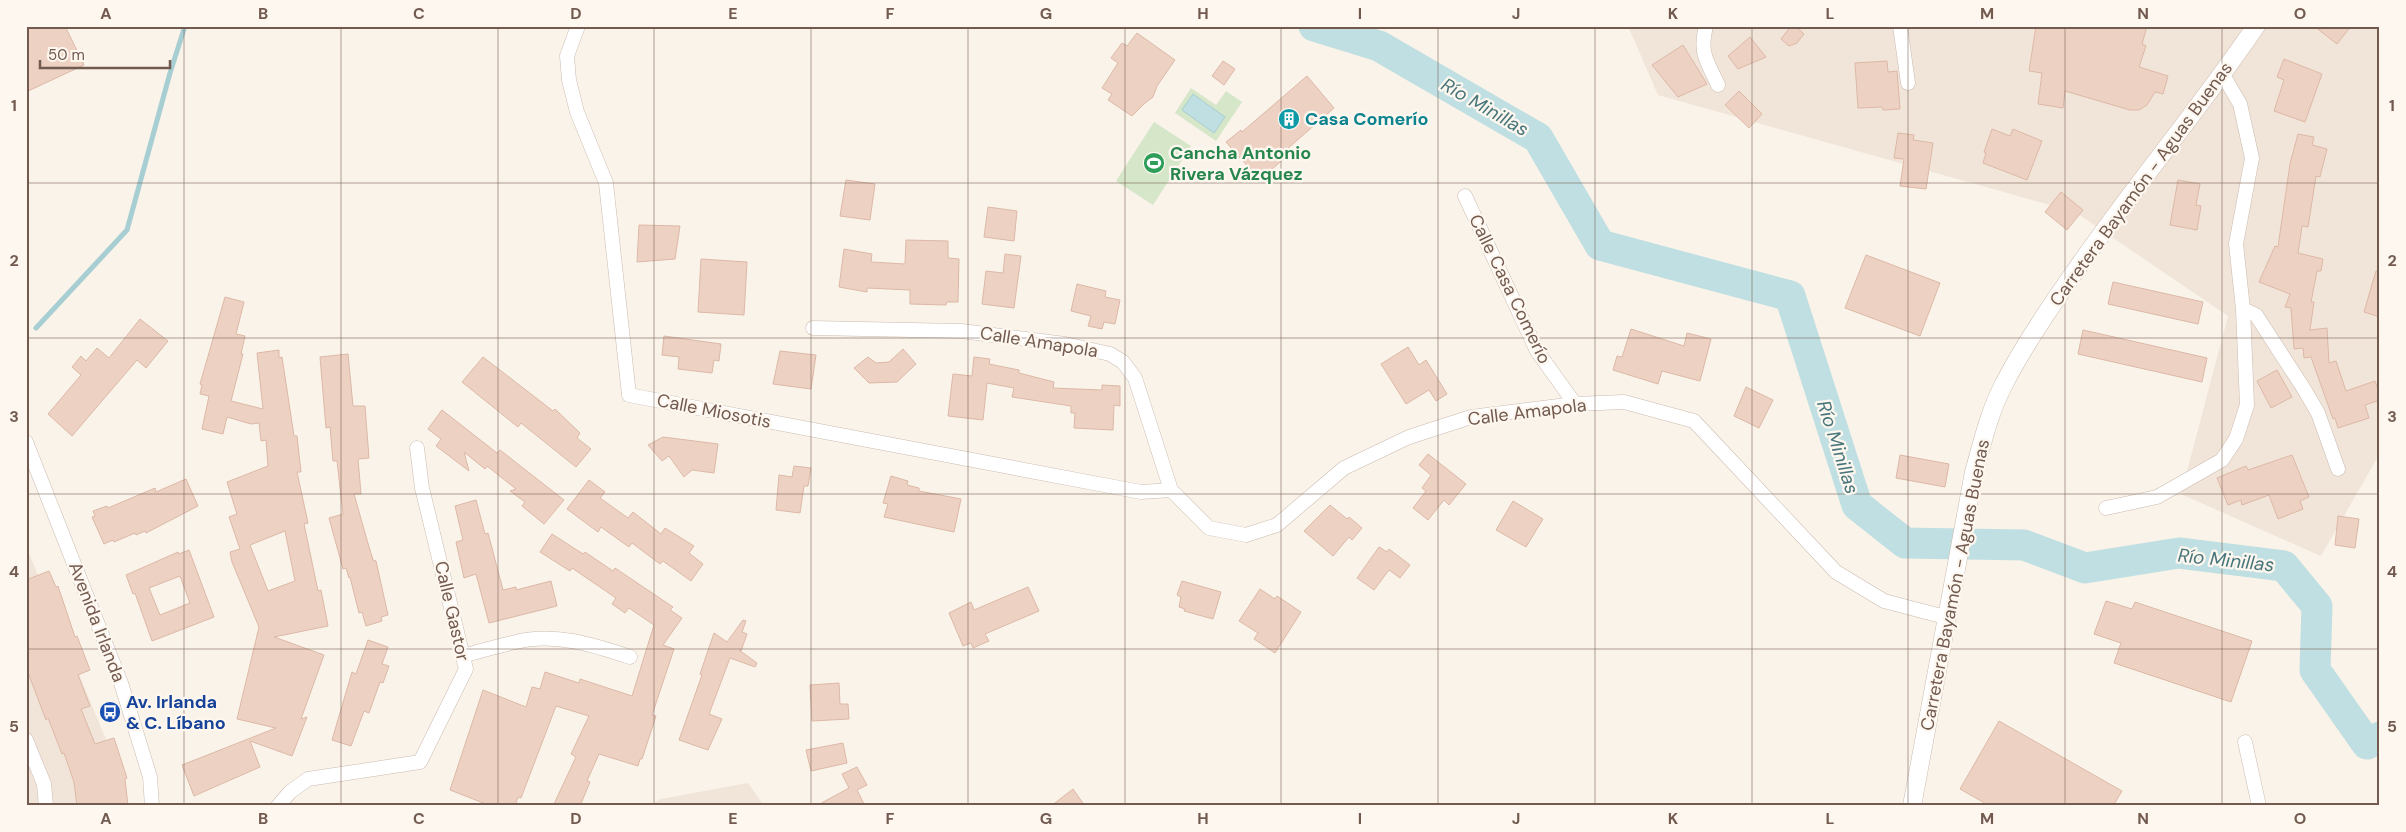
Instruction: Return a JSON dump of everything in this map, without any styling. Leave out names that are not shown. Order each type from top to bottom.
[{"type":"street","name":"Calle Miosotis","points":[[578,26],[567,56],[569,80],[577,112],[606,183],[629,395],[1141,492],[1171,490]]},
{"type":"street","points":[[1706,26],[1702,43],[1705,59],[1718,84]]},
{"type":"street","points":[[1900,26],[1908,83]]},
{"type":"street","name":"Carretera Bayamón - Aguas Buenas","points":[[1912,806],[1945,617],[1974,472],[1988,424],[2002,387],[2042,319],[2107,225],[2222,75],[2256,26]]},
{"type":"street","points":[[2106,508],[2157,497],[2222,460],[2236,439],[2247,405],[2243,310],[2236,244],[2252,158],[2240,104],[2222,75]]},
{"type":"street","name":"Calle Casa Comerío","points":[[1465,196],[1537,351],[1575,404]]},
{"type":"street","points":[[2243,310],[2256,316],[2304,389],[2318,413],[2338,470]]},
{"type":"street","name":"Calle Amapola","points":[[813,328],[961,330],[1065,344],[1110,354],[1123,362],[1135,378],[1171,490],[1209,528],[1246,535],[1277,525],[1344,468],[1409,437],[1471,417],[1575,404],[1624,402],[1694,421],[1836,572],[1884,601],[1945,617]]},
{"type":"street","name":"Avenida Irlanda","points":[[26,442],[121,683],[150,777],[152,806]]},
{"type":"street","name":"Calle Gastor","points":[[278,806],[290,792],[308,780],[420,762],[466,669],[422,488],[417,448]]},
{"type":"street","points":[[463,656],[516,641],[550,639],[578,641],[630,657]]},
{"type":"street","points":[[26,740],[44,784],[46,806]]},
{"type":"street","points":[[2245,742],[2258,806]]},
{"type":"shaded area","points":[[1628,26],[2380,26],[2380,453],[2321,556],[2181,494],[2228,316],[2075,212],[1658,95]]},
{"type":"shaded area","points":[[26,546],[124,783],[124,806],[26,806]]},
{"type":"shaded area","points":[[748,783],[764,806],[647,806],[661,799]]},
{"type":"green space","points":[[1191,88],[1216,105],[1226,91],[1242,102],[1216,141],[1175,113]]},
{"type":"green space","name":"Cancha Antonio Rivera Vázquez","points":[[1154,122],[1191,146],[1153,205],[1116,181]]},
{"type":"water","points":[[1193,94],[1225,117],[1214,133],[1182,110]]},
{"type":"building","points":[[26,26],[65,26],[84,65],[26,92]]},
{"type":"building","points":[[1791,26],[1795,26],[1804,34],[1797,43],[1789,46],[1781,39]]},
{"type":"building","points":[[2036,26],[2147,26],[2142,44],[2146,46],[2139,67],[2168,76],[2163,94],[2155,92],[2147,105],[2139,110],[2130,110],[2065,91],[2063,108],[2038,104],[2042,73],[2029,71]]},
{"type":"building","points":[[2314,26],[2351,26],[2337,44]]},
{"type":"building","points":[[1137,33],[1175,60],[1157,86],[1153,97],[1132,116],[1108,100],[1112,94],[1102,88],[1118,63],[1111,58],[1122,43],[1127,46]]},
{"type":"building","points":[[1750,37],[1766,57],[1738,69],[1728,56]]},
{"type":"building","points":[[1683,45],[1707,84],[1678,97],[1652,65]]},
{"type":"building","points":[[2284,59],[2322,74],[2305,122],[2274,111],[2284,80],[2277,77]]},
{"type":"building","points":[[1223,61],[1235,69],[1224,85],[1212,76]]},
{"type":"building","points":[[1887,61],[1888,72],[1897,71],[1900,109],[1883,110],[1882,107],[1858,108],[1855,63]]},
{"type":"building","name":"Casa Comerío","points":[[1307,76],[1334,108],[1286,150],[1289,154],[1260,180],[1226,142],[1241,130],[1242,132]]},
{"type":"building","points":[[1739,91],[1762,114],[1749,128],[1725,105]]},
{"type":"building","points":[[1992,129],[2010,136],[2013,129],[2042,141],[2027,180],[1983,163],[1986,153],[1984,152]]},
{"type":"building","points":[[1898,133],[1914,135],[1913,140],[1933,143],[1926,189],[1900,186],[1904,159],[1894,158]]},
{"type":"building","points":[[2298,134],[2314,137],[2312,145],[2327,149],[2320,177],[2316,176],[2308,227],[2302,226],[2298,253],[2323,259],[2321,271],[2317,271],[2311,302],[2314,302],[2310,330],[2327,328],[2329,363],[2336,361],[2346,391],[2375,381],[2380,395],[2380,400],[2365,405],[2369,418],[2338,428],[2311,357],[2304,358],[2303,348],[2294,349],[2291,308],[2285,307],[2290,294],[2259,282],[2275,246],[2278,247],[2290,164]]},
{"type":"building","points":[[846,180],[875,184],[870,220],[840,216]]},
{"type":"building","points":[[2178,180],[2200,184],[2196,205],[2201,206],[2197,230],[2170,225]]},
{"type":"building","points":[[2061,192],[2083,210],[2067,230],[2045,212]]},
{"type":"building","points":[[988,207],[1017,211],[1014,241],[984,237]]},
{"type":"building","points":[[639,225],[680,226],[675,259],[637,262]]},
{"type":"building","points":[[906,240],[948,241],[948,258],[959,259],[958,302],[947,302],[946,305],[910,304],[910,290],[867,288],[867,292],[839,287],[844,249],[872,254],[871,262],[905,264]]},
{"type":"building","points":[[1005,254],[1021,256],[1014,308],[982,304],[986,271],[1003,273]]},
{"type":"building","points":[[1866,255],[1940,283],[1920,336],[1845,308]]},
{"type":"building","points":[[701,259],[747,262],[744,315],[698,312]]},
{"type":"building","points":[[2376,271],[2380,271],[2380,317],[2364,312]]},
{"type":"building","points":[[2113,282],[2203,302],[2198,324],[2108,304]]},
{"type":"building","points":[[1077,284],[1106,291],[1105,297],[1120,300],[1115,324],[1104,322],[1102,329],[1088,326],[1091,316],[1071,311]]},
{"type":"building","points":[[225,297],[244,302],[236,334],[245,336],[241,354],[243,354],[231,401],[263,409],[257,353],[279,350],[279,358],[282,357],[294,436],[297,436],[301,472],[297,472],[308,523],[304,524],[318,591],[321,590],[328,626],[274,637],[324,655],[301,719],[307,717],[292,756],[250,741],[260,767],[194,796],[182,765],[276,728],[237,719],[259,627],[232,562],[230,552],[240,549],[229,517],[237,514],[227,482],[268,466],[266,440],[261,441],[259,423],[251,424],[227,417],[223,434],[202,429],[209,396],[200,394],[202,385],[200,384]],"holes":[[[285,531],[295,581],[268,591],[250,545]]]},
{"type":"building","points":[[140,319],[168,341],[146,368],[137,360],[72,436],[48,414],[81,375],[72,367],[81,356],[86,361],[97,348],[109,358]]},
{"type":"building","points":[[1631,329],[1684,346],[1687,333],[1711,339],[1700,381],[1662,371],[1658,384],[1613,370],[1617,356],[1622,357]]},
{"type":"building","points":[[2083,330],[2207,358],[2202,382],[2078,354]]},
{"type":"building","points":[[664,336],[721,344],[719,361],[714,360],[712,373],[678,369],[679,357],[662,355]]},
{"type":"building","points":[[1408,347],[1419,365],[1426,360],[1447,394],[1436,401],[1429,390],[1406,404],[1381,364]]},
{"type":"building","points":[[903,349],[916,364],[897,382],[869,383],[854,368],[868,357],[876,363],[889,362]]},
{"type":"building","points":[[780,351],[816,355],[811,389],[773,384]]},
{"type":"building","points":[[348,354],[353,406],[365,406],[369,458],[358,459],[361,494],[354,494],[373,560],[376,561],[388,615],[381,617],[382,621],[366,626],[362,612],[359,613],[350,577],[346,568],[343,569],[329,518],[343,514],[337,461],[333,461],[330,427],[326,428],[320,357]]},
{"type":"building","points":[[483,357],[553,411],[555,409],[580,433],[577,438],[591,449],[576,467],[521,423],[518,427],[462,382]]},
{"type":"building","points":[[974,357],[990,359],[989,364],[1019,370],[1019,373],[1054,382],[1053,388],[1102,390],[1102,385],[1120,386],[1120,406],[1114,405],[1113,430],[1074,428],[1075,413],[1071,413],[1071,406],[1012,397],[1014,388],[987,383],[983,420],[948,416],[953,374],[972,376]]},
{"type":"building","points":[[2277,370],[2292,397],[2271,408],[2257,381]]},
{"type":"building","points":[[1746,387],[1773,400],[1759,428],[1734,416]]},
{"type":"building","points":[[442,410],[497,453],[500,450],[564,500],[544,524],[522,506],[525,502],[510,491],[516,489],[487,466],[485,469],[464,452],[469,471],[436,446],[441,439],[428,429]]},
{"type":"building","points":[[663,437],[718,444],[714,473],[692,470],[684,477],[669,456],[662,461],[648,445]]},
{"type":"building","points":[[1428,454],[1466,484],[1449,505],[1444,500],[1428,520],[1413,508],[1426,491],[1422,488],[1431,475],[1419,465]]},
{"type":"building","points":[[1900,455],[1949,464],[1945,487],[1896,478]]},
{"type":"building","points":[[2292,455],[2309,497],[2300,501],[2303,509],[2278,519],[2269,495],[2242,505],[2241,500],[2228,505],[2217,478],[2246,466],[2248,470]]},
{"type":"building","points":[[794,466],[811,468],[808,486],[804,486],[800,513],[776,510],[779,475],[792,477]]},
{"type":"building","points":[[891,476],[908,481],[907,485],[919,488],[919,491],[961,499],[954,532],[884,517],[888,504],[883,503]]},
{"type":"building","points":[[186,479],[198,506],[146,533],[145,531],[136,535],[135,533],[104,544],[92,517],[95,516],[93,511],[107,506],[108,508],[155,488],[156,492]]},
{"type":"building","points":[[589,480],[605,492],[600,498],[628,518],[633,512],[661,534],[665,528],[694,546],[689,553],[703,564],[691,581],[663,561],[660,564],[632,543],[629,547],[601,527],[598,532],[567,509]]},
{"type":"building","points":[[476,500],[485,534],[488,533],[503,590],[516,587],[516,590],[551,581],[557,606],[489,623],[476,574],[464,578],[456,542],[463,540],[455,506]]},
{"type":"building","points":[[1513,501],[1543,519],[1526,547],[1496,530]]},
{"type":"building","points":[[1330,505],[1362,528],[1352,540],[1349,537],[1333,556],[1304,531]]},
{"type":"building","points":[[2338,516],[2359,519],[2355,548],[2335,545]]},
{"type":"building","points":[[552,534],[583,554],[585,552],[613,571],[615,568],[673,607],[670,610],[682,618],[663,645],[674,649],[652,715],[656,716],[638,766],[599,754],[587,781],[590,782],[580,806],[553,806],[576,757],[571,754],[589,716],[556,706],[521,798],[518,797],[515,806],[491,806],[450,790],[483,690],[526,707],[532,687],[540,689],[545,672],[579,683],[580,679],[632,696],[654,625],[629,608],[625,613],[612,604],[616,598],[572,568],[570,571],[540,552]]},
{"type":"building","points":[[1379,547],[1387,552],[1389,549],[1410,565],[1400,578],[1389,570],[1374,590],[1357,578]]},
{"type":"building","points":[[189,550],[214,617],[152,641],[135,593],[133,594],[126,575],[178,552],[179,554]],"holes":[[[180,576],[190,603],[160,615],[149,588]]]},
{"type":"building","points":[[49,571],[56,587],[58,586],[75,637],[77,636],[90,670],[78,675],[90,706],[81,709],[95,744],[114,738],[127,778],[125,779],[128,806],[77,806],[74,782],[64,753],[62,754],[48,718],[46,720],[26,667],[26,580]]},
{"type":"building","points":[[1182,581],[1221,592],[1213,619],[1184,611],[1185,609],[1179,607],[1181,597],[1177,595]]},
{"type":"building","points":[[1028,587],[1039,611],[985,634],[989,641],[973,648],[971,643],[963,646],[949,613],[971,602],[974,610]]},
{"type":"building","points":[[1260,589],[1275,599],[1277,596],[1301,612],[1275,653],[1254,639],[1258,633],[1239,621]]},
{"type":"building","points":[[2106,601],[2132,609],[2135,602],[2252,641],[2231,702],[2114,663],[2121,643],[2094,634]]},
{"type":"building","points":[[743,620],[746,621],[742,632],[747,634],[741,651],[739,650],[757,663],[755,667],[730,658],[709,714],[722,719],[708,750],[679,740],[702,675],[700,674],[714,633],[727,642]]},
{"type":"building","points":[[368,640],[388,647],[382,664],[389,666],[383,683],[380,682],[369,713],[364,711],[351,746],[332,740],[352,672],[356,674]]},
{"type":"building","points":[[839,683],[840,704],[848,704],[849,719],[812,721],[810,685]]},
{"type":"building","points":[[1999,721],[2122,791],[2113,806],[1990,806],[1960,789]]},
{"type":"building","points":[[843,743],[847,763],[811,771],[806,750]]},
{"type":"building","points":[[857,767],[867,785],[857,790],[865,806],[816,806],[849,788],[842,774]]},
{"type":"building","points":[[1073,789],[1085,806],[1051,806]]},
{"type":"waterway","points":[[36,328],[127,230],[170,73],[185,26]]},
{"type":"waterway","name":"Río Minillas","points":[[1314,26],[1379,46],[1538,138],[1600,245],[1790,296],[1857,505],[1905,543],[2024,545],[2085,568],[2179,553],[2284,566],[2317,606],[2315,670],[2367,744],[2380,737]]},
{"type":"place","name":"Casa Comerío","points":[[1289,119]]},
{"type":"place","name":"Cancha Antonio Rivera Vázquez","points":[[1154,163]]},
{"type":"place","name":"Av. Irlanda & C. Líbano","points":[[110,712]]}]
